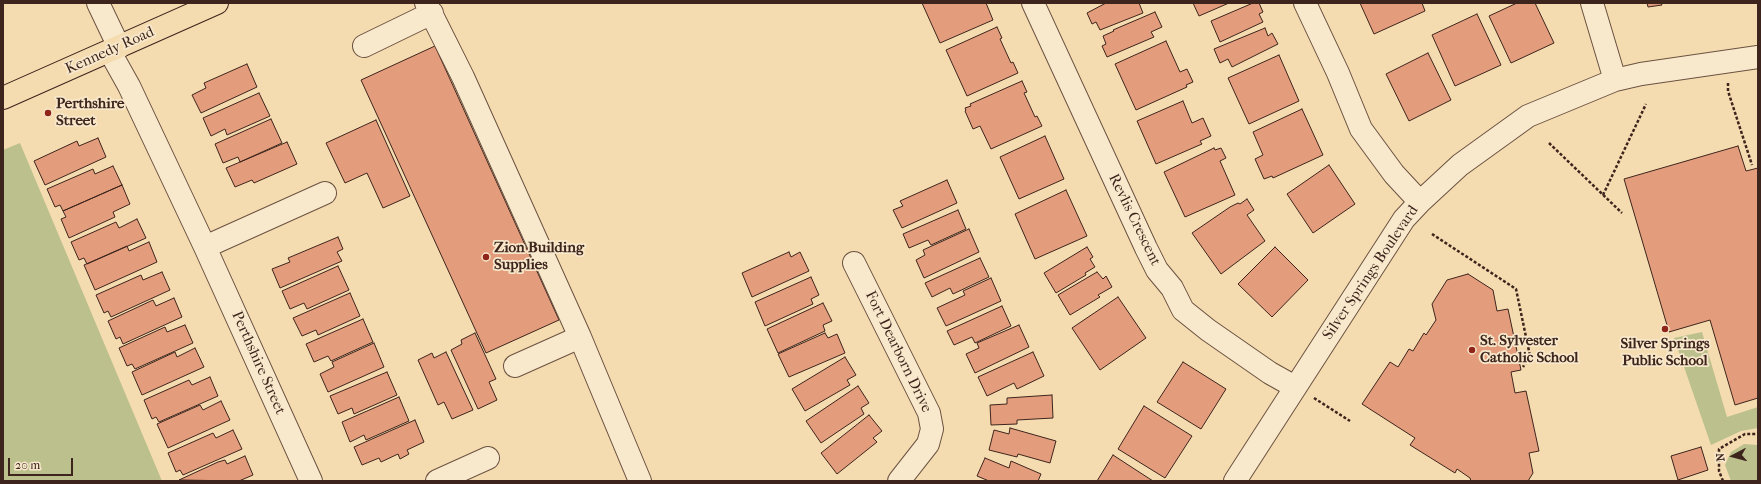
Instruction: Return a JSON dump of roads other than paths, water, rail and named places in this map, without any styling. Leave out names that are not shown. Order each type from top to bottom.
[{"type":"main road","name":"Kennedy Road","points":[[3,98],[217,3]]},
{"type":"street","name":"Perthshire Street","points":[[98,3],[114,49],[132,93],[205,247],[311,481]]},
{"type":"street","name":"Revlis Crescent","points":[[1033,3],[1146,248],[1158,270],[1172,288],[1183,310],[1208,330],[1270,372],[1302,391]]},
{"type":"street","points":[[1305,3],[1338,73],[1361,129],[1394,174],[1420,202]]},
{"type":"street","points":[[1592,3],[1615,80]]},
{"type":"street","points":[[364,46],[429,8],[466,84],[580,337],[640,481]]},
{"type":"street","name":"Silver Springs Boulevard","points":[[1235,481],[1302,391],[1404,219],[1460,165],[1528,116],[1615,80],[1641,74],[1758,57]]},
{"type":"street","points":[[205,247],[325,193]]},
{"type":"street","name":"Fort Dearborn Drive","points":[[854,263],[929,413],[932,430],[928,444],[899,481]]},
{"type":"street","points":[[515,366],[580,337]]},
{"type":"street","points":[[436,481],[488,458]]},
{"type":"place","name":"Perthshire Street","points":[[48,113]]},
{"type":"place","name":"Zion Building Supplies","points":[[486,257]]},
{"type":"place","name":"Silver Springs Public School","points":[[1665,329]]},
{"type":"place","name":"St. Sylvester Catholic School","points":[[1472,350]]}]
